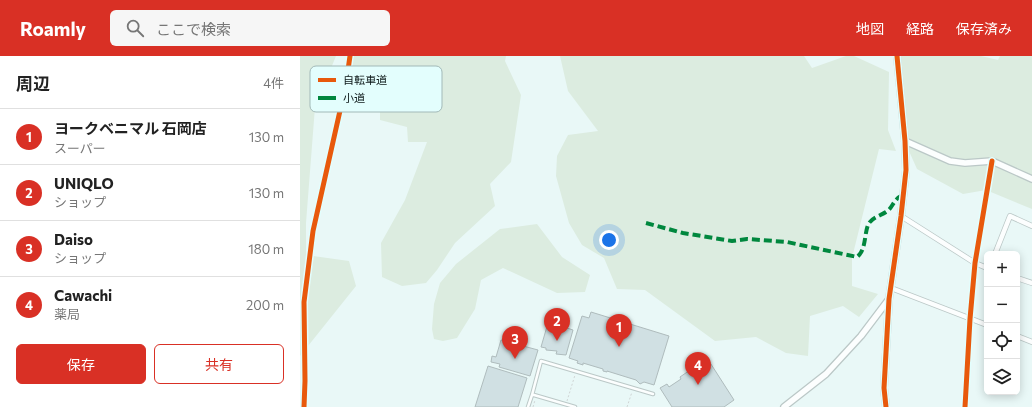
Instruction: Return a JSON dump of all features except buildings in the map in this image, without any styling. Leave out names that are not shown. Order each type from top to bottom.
[{"type":"street","points":[[349,66],[350,56]]},
{"type":"street","points":[[886,407],[884,388],[889,299],[892,288],[906,170],[905,140],[897,56]]},
{"type":"street","points":[[304,407],[304,302],[313,231],[340,112]]},
{"type":"street","points":[[905,140],[950,162],[965,163],[992,161],[1032,179]]},
{"type":"street","points":[[965,407],[975,263],[992,161]]},
{"type":"street","points":[[901,216],[975,263],[984,267]]},
{"type":"street","points":[[996,251],[1010,216],[1032,226]]},
{"type":"street","points":[[1020,279],[1032,283]]},
{"type":"street","points":[[892,288],[984,324]]},
{"type":"street","points":[[784,407],[826,374],[861,336],[889,299]]},
{"type":"street","points":[[1020,337],[1032,340]]},
{"type":"lane","points":[[528,407],[541,361],[653,394]]},
{"type":"lane","points":[[532,395],[575,407]]},
{"type":"path","points":[[566,404],[577,371]]},
{"type":"path","points":[[627,407],[633,388]]},
{"type":"path","points":[[533,407],[536,399]]},
{"type":"green space","points":[[300,56],[336,56],[332,66],[310,66],[310,112],[315,112],[306,223],[306,255],[349,261],[356,286],[300,356]]},
{"type":"green space","points":[[353,56],[506,56],[505,61],[521,95],[511,162],[490,184],[495,206],[455,243],[437,270],[426,283],[402,286],[382,277],[381,243],[405,200],[427,142],[408,142],[407,127],[380,120],[380,112],[442,112],[442,66],[351,66]]},
{"type":"green space","points":[[560,56],[804,56],[812,68],[846,56],[854,56],[889,72],[888,130],[896,151],[879,149],[852,258],[852,286],[878,294],[859,317],[843,306],[810,316],[808,356],[786,353],[756,337],[715,341],[645,290],[617,289],[604,258],[582,245],[569,223],[556,176],[557,156],[568,135],[598,131],[568,91]]},
{"type":"green space","points":[[899,56],[981,56],[998,60],[1000,56],[1032,56],[1032,209],[986,190],[963,194],[917,169],[900,131]]},
{"type":"green space","points":[[537,224],[562,257],[590,275],[585,292],[557,293],[503,268],[481,280],[475,309],[457,338],[443,341],[434,339],[432,329],[434,304],[440,283],[456,264],[500,229]]},
{"type":"marked path","points":[[646,223],[683,233],[732,241],[747,239],[787,242],[857,257],[862,251],[869,223],[889,210],[897,199],[903,195]]},
{"type":"cycle path","points":[[349,66],[350,56]]},
{"type":"cycle path","points":[[886,407],[884,388],[889,299],[906,170],[905,141],[897,56]]},
{"type":"cycle path","points":[[304,407],[304,302],[313,231],[340,112]]},
{"type":"cycle path","points":[[965,407],[975,263],[992,161]]},
{"type":"place","name":"UNIQLO","points":[[557,341]]},
{"type":"place","name":"ヨークベニマル 石岡店","points":[[619,347]]},
{"type":"place","name":"Daiso","points":[[515,359]]},
{"type":"place","name":"Cawachi","points":[[698,385]]}]
